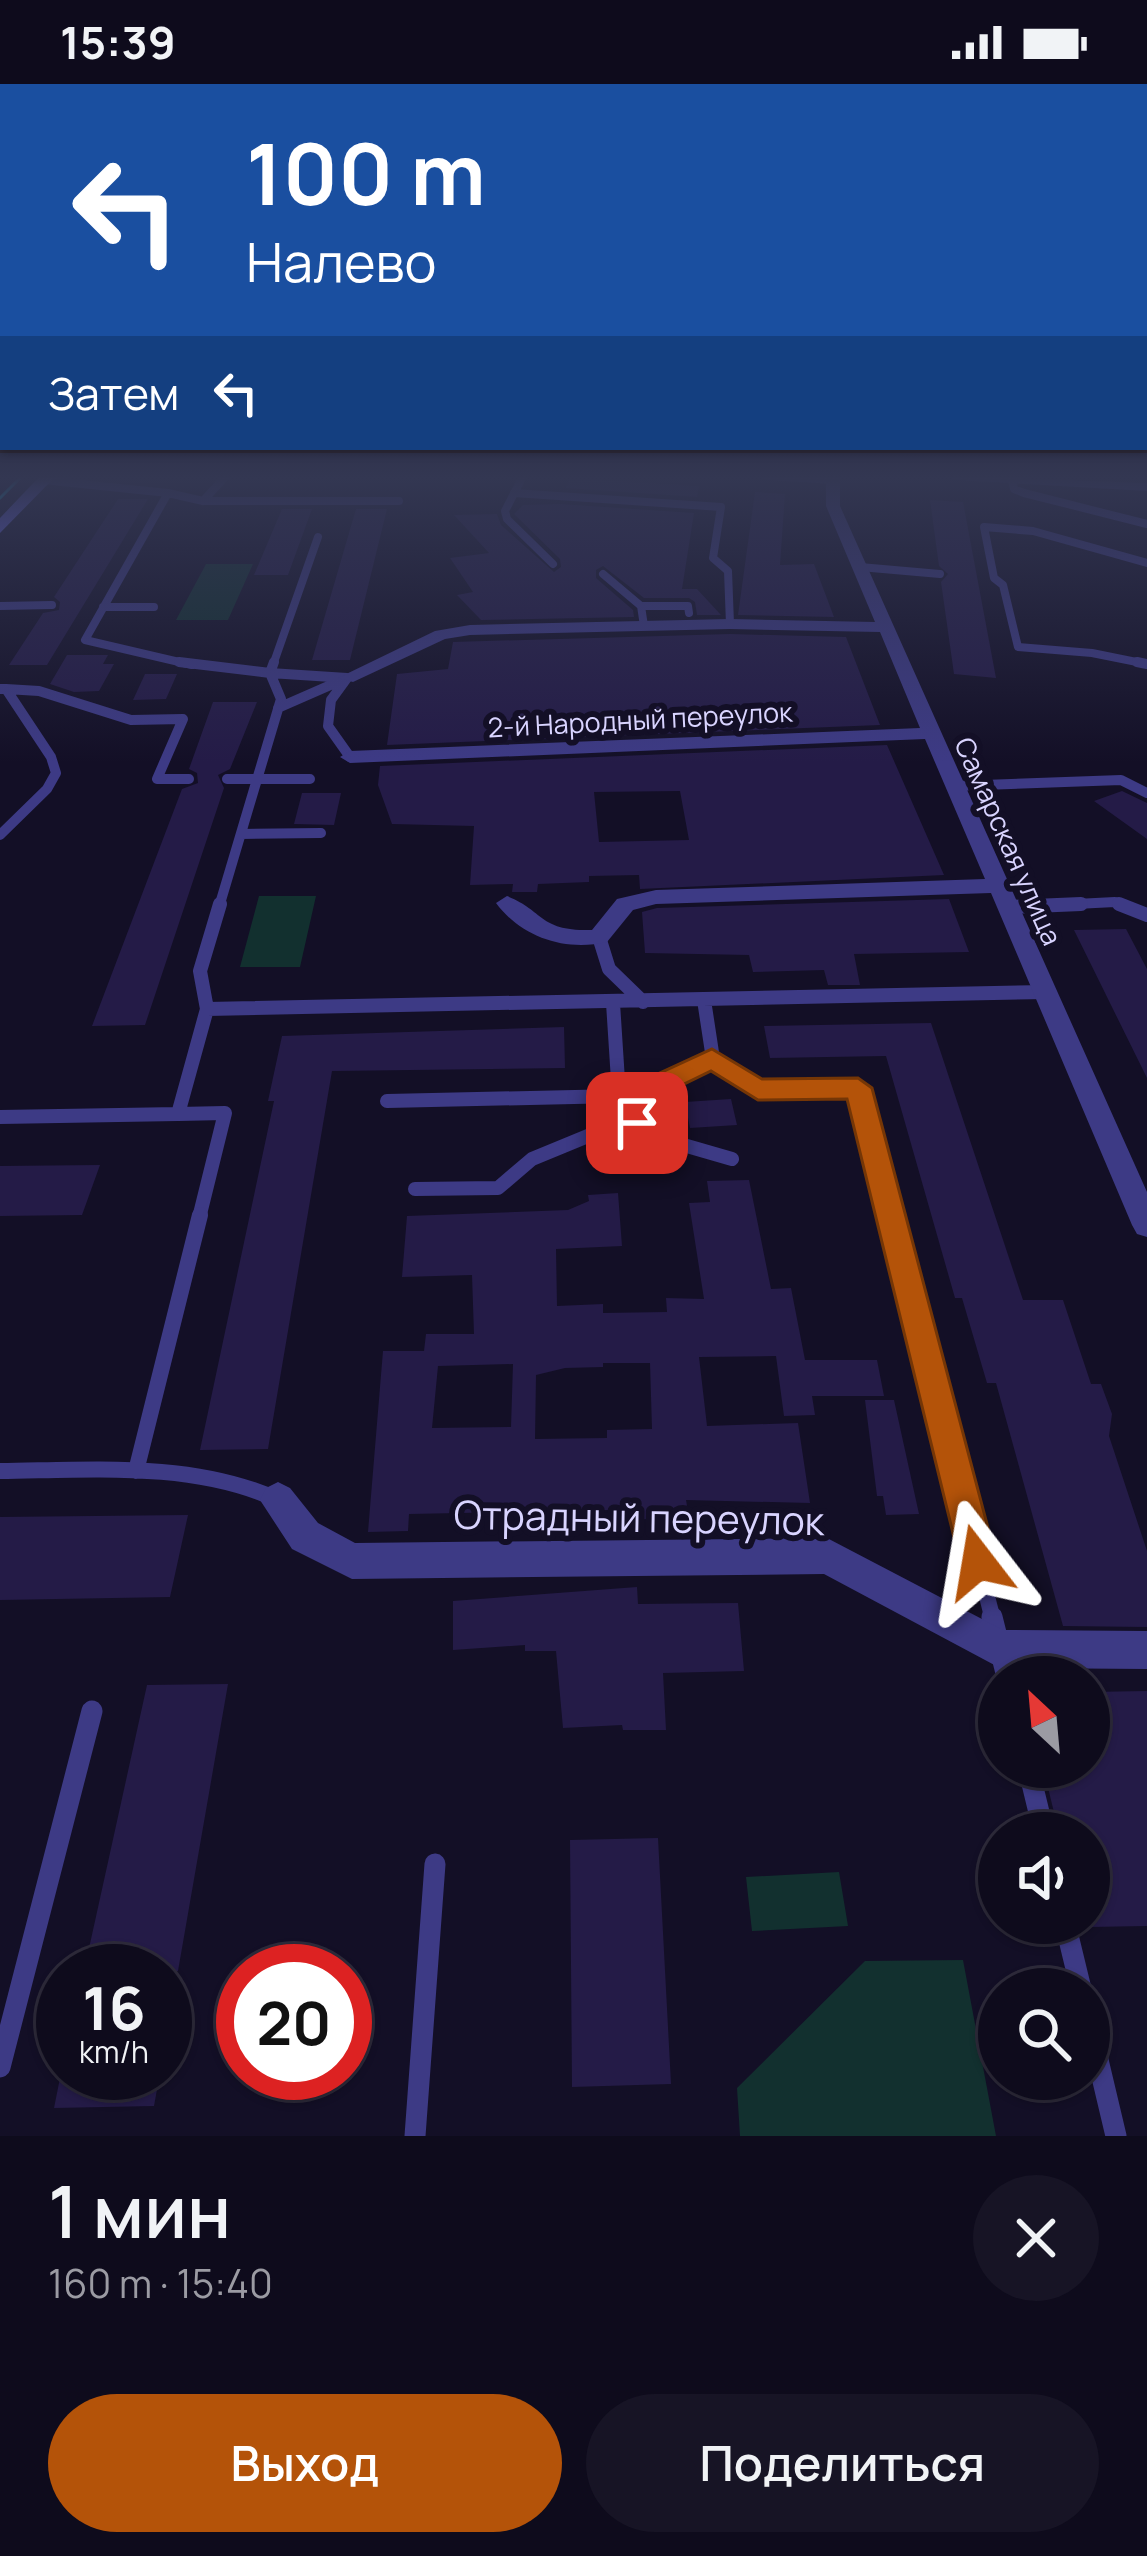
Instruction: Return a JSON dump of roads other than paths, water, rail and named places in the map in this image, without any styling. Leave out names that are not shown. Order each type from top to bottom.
[{"type":"street","name":"Самарская улица","points":[[862,572],[1141,1197],[1147,1225]]},
{"type":"street","points":[[347,678],[441,635],[470,629],[642,616],[730,624],[886,627]]},
{"type":"street","name":"2-й Народный переулок","points":[[350,757],[932,733]]},
{"type":"street","points":[[508,903],[534,929],[576,939],[599,937],[626,904],[656,897],[1003,896]]},
{"type":"street","name":"Отрадный переулок","points":[[278,1500],[305,1536],[352,1561],[827,1556],[992,1656]]},
{"type":"street","name":"Отрадный переулок","points":[[1076,1656],[1147,1649]]},
{"type":"lane","points":[[124,572],[85,640],[210,669],[347,678]]},
{"type":"lane","points":[[178,1114],[208,1009],[200,970],[281,699],[270,674],[306,572]]},
{"type":"lane","points":[[728,572],[730,624]]},
{"type":"lane","points":[[914,572],[940,574]]},
{"type":"lane","points":[[988,572],[989,577],[1004,585],[1018,647],[1092,652],[1147,664]]},
{"type":"lane","points":[[603,574],[642,616],[688,606],[689,613]]},
{"type":"lane","points":[[0,606],[52,605]]},
{"type":"lane","points":[[83,605],[154,607]]},
{"type":"lane","points":[[278,708],[347,678]]},
{"type":"lane","points":[[347,678],[332,700],[328,726],[350,757]]},
{"type":"lane","points":[[3,689],[39,691],[131,720],[183,719],[158,779],[189,779]]},
{"type":"lane","points":[[0,835],[47,789],[56,773],[51,757],[3,689]]},
{"type":"lane","points":[[227,779],[310,779]]},
{"type":"lane","points":[[955,786],[1121,780],[1147,793]]},
{"type":"lane","points":[[241,834],[321,833]]},
{"type":"lane","points":[[1003,896],[1115,902],[1147,915]]},
{"type":"lane","points":[[599,937],[609,969],[643,1002]]},
{"type":"lane","points":[[208,1009],[1046,992]]},
{"type":"lane","points":[[704,1000],[712,1059],[758,1090],[858,1088],[1002,1656]]},
{"type":"lane","points":[[386,1101],[619,1096],[613,1003]]},
{"type":"lane","points":[[637,1123],[656,1086],[712,1059]]},
{"type":"lane","points":[[0,1117],[225,1113],[136,1471]]},
{"type":"lane","points":[[415,1189],[498,1188],[532,1160],[617,1124],[637,1123],[680,1144],[732,1159]]},
{"type":"lane","points":[[0,1471],[136,1471],[259,1487],[278,1500]]},
{"type":"lane","points":[[0,2067],[92,1712]]},
{"type":"lane","points":[[415,2136],[435,1864]]},
{"type":"lane","points":[[1107,2100],[1116,2136]]}]
